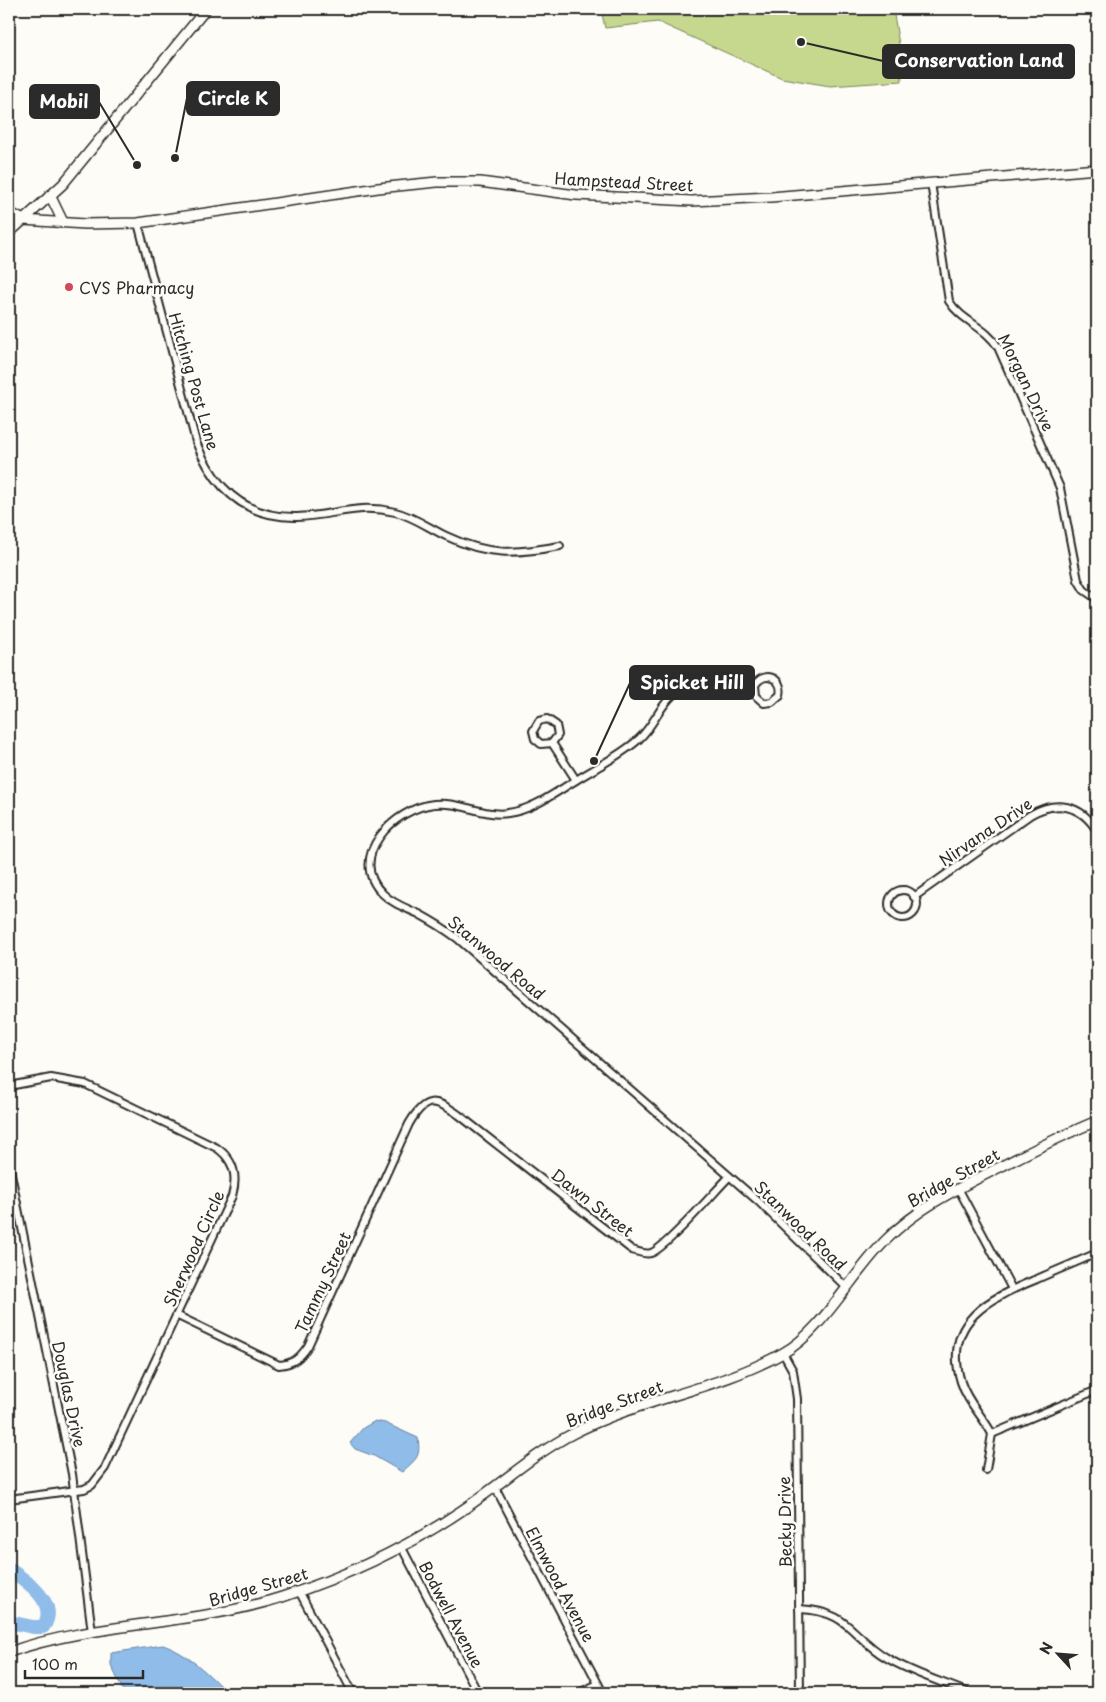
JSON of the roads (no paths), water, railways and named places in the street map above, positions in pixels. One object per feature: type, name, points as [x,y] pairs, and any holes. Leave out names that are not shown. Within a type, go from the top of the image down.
[{"type":"main road","points":[[9,233],[50,195],[108,130],[206,9]]},
{"type":"main road","name":"Hampstead Street","points":[[23,220],[100,224],[138,223],[419,183],[480,182],[576,195],[661,201],[771,197],[1097,170]]},
{"type":"main road","points":[[50,195],[63,222]]},
{"type":"main road","points":[[9,212],[23,220]]},
{"type":"main road","name":"Bridge Street","points":[[9,1652],[53,1639],[217,1614],[299,1591],[352,1572],[402,1548],[576,1432],[606,1419],[730,1377],[783,1353],[811,1330],[874,1252],[899,1227],[924,1208],[958,1188],[1097,1121]]},
{"type":"street","name":"Morgan Drive","points":[[932,183],[949,301],[962,316],[987,332],[998,347],[1060,488],[1078,580],[1084,590],[1097,599]]},
{"type":"street","name":"Hitching Post Lane","points":[[138,223],[196,442],[211,475],[230,495],[255,509],[280,516],[298,516],[360,507],[396,512],[470,546],[497,553],[525,552],[560,546]]},
{"type":"street","name":"Stanwood Road","points":[[755,686],[720,677],[692,682],[668,700],[639,739],[576,780],[534,804],[509,813],[492,814],[446,803],[414,809],[393,821],[378,837],[371,856],[372,876],[378,889],[390,900],[423,916],[457,938],[729,1177],[799,1240],[846,1287]]},
{"type":"street","name":"Stanwood Road","points":[[771,677],[780,684],[780,692],[774,701],[764,703],[756,696],[755,686],[761,679],[771,677]]},
{"type":"street","points":[[547,719],[556,725],[558,735],[552,743],[541,744],[535,738],[533,731],[539,722],[547,719]]},
{"type":"street","points":[[552,743],[576,780]]},
{"type":"street","name":"Nirvana Drive","points":[[914,897],[1030,815],[1048,806],[1058,805],[1075,810],[1090,821],[1097,831]]},
{"type":"street","points":[[907,891],[914,897],[917,906],[913,914],[904,918],[892,913],[890,900],[895,894],[907,891]]},
{"type":"street","name":"Sherwood Circle","points":[[9,1086],[51,1078],[85,1084],[217,1148],[230,1160],[236,1178],[232,1196],[178,1316],[105,1468],[92,1485],[75,1490],[9,1499]]},
{"type":"street","name":"Dawn Street","points":[[432,1102],[444,1105],[459,1115],[632,1250],[641,1253],[651,1253],[659,1249],[729,1177]]},
{"type":"street","name":"Tammy Street","points":[[178,1316],[279,1365],[290,1365],[296,1360],[308,1346],[409,1124],[420,1108],[432,1102]]},
{"type":"street","name":"Douglas Drive","points":[[9,1164],[75,1490],[92,1632]]},
{"type":"street","points":[[958,1188],[1012,1289]]},
{"type":"street","points":[[986,1470],[992,1434],[966,1395],[960,1381],[957,1348],[962,1330],[972,1316],[990,1301],[1012,1289],[1097,1253]]},
{"type":"street","name":"Becky Drive","points":[[783,1353],[793,1371],[797,1399],[800,1693]]},
{"type":"street","points":[[992,1434],[1097,1390]]},
{"type":"street","name":"Elmwood Avenue","points":[[495,1487],[603,1693]]},
{"type":"street","name":"Bodwell Avenue","points":[[402,1548],[478,1693]]},
{"type":"street","points":[[299,1591],[353,1693]]},
{"type":"street","points":[[799,1609],[826,1612],[856,1632],[885,1657],[969,1693]]},
{"type":"street","points":[[579,1693],[598,1684]]},
{"type":"water","points":[[375,1421],[385,1423],[418,1438],[418,1454],[402,1472],[374,1456],[355,1449],[350,1443],[363,1428]]},
{"type":"water","points":[[163,1645],[189,1659],[206,1672],[227,1693],[124,1693],[111,1665],[111,1653]]},
{"type":"waterway","points":[[9,1569],[39,1594],[47,1610],[47,1618],[43,1627],[9,1622]]},
{"type":"place","name":"Conservation Land","points":[[801,42]]},
{"type":"place","name":"Circle K","points":[[175,158]]},
{"type":"place","name":"Mobil","points":[[137,165]]},
{"type":"place","name":"CVS Pharmacy","points":[[69,287]]},
{"type":"place","name":"Spicket Hill","points":[[594,761]]}]
